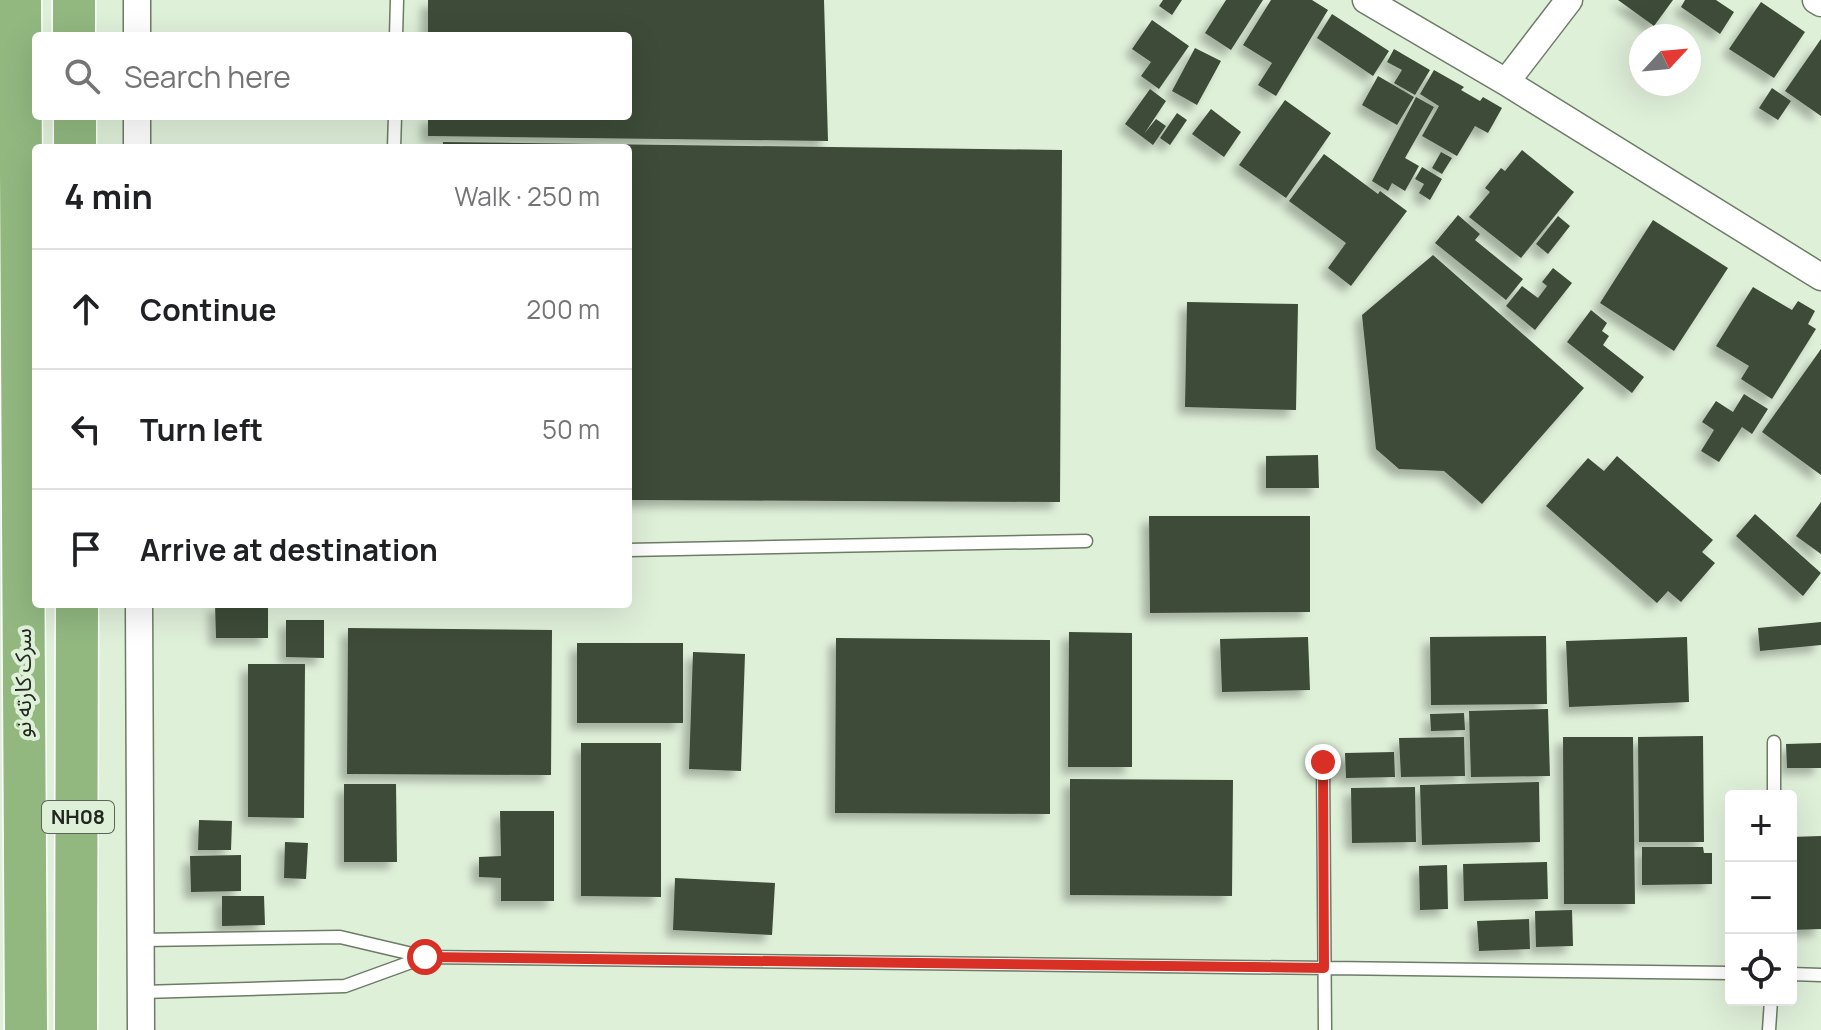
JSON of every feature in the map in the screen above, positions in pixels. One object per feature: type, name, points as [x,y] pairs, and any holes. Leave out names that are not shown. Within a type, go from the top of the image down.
[{"type":"highway","name":"سرک کارته نو","points":[[20,0],[26,1030]]},
{"type":"highway","points":[[74,0],[74,32]]},
{"type":"highway","points":[[75,120],[75,144]]},
{"type":"highway","name":"NH08","points":[[76,1030],[77,608]]},
{"type":"highway","points":[[23,885],[78,868]]},
{"type":"street","points":[[137,0],[137,32]]},
{"type":"street","points":[[1506,82],[1569,0]]},
{"type":"street","points":[[1376,3],[1821,277]]},
{"type":"street","points":[[137,120],[137,144]]},
{"type":"street","points":[[139,608],[141,1030]]},
{"type":"lane","points":[[396,32],[397,0]]},
{"type":"lane","points":[[394,144],[395,120]]},
{"type":"lane","points":[[632,550],[1086,541]]},
{"type":"lane","points":[[1774,742],[1774,790]]},
{"type":"lane","points":[[1323,762],[1325,1030]]},
{"type":"lane","points":[[142,940],[340,937],[425,957],[1725,973]]},
{"type":"lane","points":[[142,992],[345,986],[425,957]]},
{"type":"lane","points":[[1797,974],[1821,975]]},
{"type":"lane","points":[[1769,1030],[1771,1006]]},
{"type":"building","points":[[428,0],[824,0],[828,141],[428,136],[428,120],[632,120],[632,32],[428,32]]},
{"type":"building","points":[[1163,0],[1182,0],[1172,15],[1159,6]]},
{"type":"building","points":[[1226,0],[1263,0],[1231,50],[1205,33]]},
{"type":"building","points":[[1271,0],[1312,0],[1328,10],[1276,96],[1258,85],[1272,63],[1243,45]]},
{"type":"building","points":[[1618,0],[1673,0],[1655,24]]},
{"type":"building","points":[[1685,0],[1716,0],[1734,12],[1720,34],[1681,7]]},
{"type":"building","points":[[1761,2],[1805,32],[1774,78],[1729,49]]},
{"type":"building","points":[[1332,14],[1389,51],[1373,76],[1317,38]]},
{"type":"building","points":[[1152,20],[1189,46],[1159,89],[1141,76],[1151,62],[1132,49]]},
{"type":"building","points":[[1821,39],[1821,116],[1785,91]]},
{"type":"building","points":[[1195,48],[1221,61],[1197,105],[1172,91]]},
{"type":"building","points":[[1394,49],[1430,70],[1415,95],[1394,83],[1402,70],[1387,62]]},
{"type":"building","points":[[1434,70],[1464,87],[1461,90],[1480,101],[1483,97],[1502,108],[1488,133],[1475,126],[1457,156],[1422,136],[1439,106],[1420,94]]},
{"type":"building","points":[[1378,76],[1414,97],[1397,125],[1362,105]]},
{"type":"building","points":[[1772,88],[1791,101],[1778,120],[1759,108]]},
{"type":"building","points":[[1150,89],[1166,101],[1144,134],[1156,119],[1166,126],[1153,145],[1125,124]]},
{"type":"building","points":[[1416,97],[1434,107],[1405,158],[1419,166],[1405,191],[1392,183],[1388,191],[1372,181]]},
{"type":"building","points":[[1285,100],[1331,133],[1286,198],[1239,165]]},
{"type":"building","points":[[1211,109],[1241,132],[1224,157],[1192,134]]},
{"type":"building","points":[[1177,113],[1187,120],[1170,145],[1160,138]]},
{"type":"building","points":[[443,142],[598,144],[443,144]]},
{"type":"building","points":[[632,144],[1062,150],[1060,502],[632,500]]},
{"type":"building","points":[[1522,150],[1574,192],[1521,258],[1469,217],[1490,192],[1485,188],[1501,168],[1505,171]]},
{"type":"building","points":[[1441,152],[1452,158],[1442,174],[1432,168]]},
{"type":"building","points":[[1324,154],[1378,194],[1380,191],[1407,211],[1351,286],[1328,268],[1346,243],[1289,201]]},
{"type":"building","points":[[1422,167],[1442,179],[1430,200],[1419,193],[1424,184],[1415,179]]},
{"type":"building","points":[[1458,215],[1480,234],[1475,240],[1523,279],[1506,300],[1435,243]]},
{"type":"building","points":[[1558,216],[1570,226],[1548,254],[1536,244]]},
{"type":"building","points":[[1653,220],[1728,268],[1674,351],[1600,303]]},
{"type":"building","points":[[1433,255],[1584,388],[1482,504],[1444,471],[1399,469],[1376,449],[1362,315]]},
{"type":"building","points":[[1553,268],[1572,283],[1535,330],[1506,306],[1522,286],[1538,298],[1547,286],[1542,282]]},
{"type":"building","points":[[1753,287],[1792,310],[1798,301],[1815,311],[1808,324],[1816,329],[1772,399],[1741,379],[1749,366],[1716,346]]},
{"type":"building","points":[[1187,302],[1298,304],[1296,410],[1185,407]]},
{"type":"building","points":[[1591,310],[1607,323],[1602,331],[1609,336],[1603,345],[1644,377],[1632,393],[1567,342]]},
{"type":"building","points":[[1821,349],[1821,475],[1762,432]]},
{"type":"building","points":[[1744,394],[1768,409],[1752,434],[1742,427],[1719,462],[1701,451],[1714,430],[1702,422],[1716,401],[1733,412]]},
{"type":"building","points":[[1318,455],[1319,488],[1266,488],[1266,456]]},
{"type":"building","points":[[1617,456],[1713,540],[1702,552],[1715,563],[1681,602],[1668,591],[1657,603],[1546,506],[1588,458],[1604,471]]},
{"type":"building","points":[[1821,502],[1821,554],[1796,536]]},
{"type":"building","points":[[1755,514],[1821,573],[1803,596],[1736,536]]},
{"type":"building","points":[[1149,516],[1310,516],[1310,612],[1150,613]]},
{"type":"building","points":[[215,608],[268,608],[268,638],[216,638]]},
{"type":"building","points":[[286,620],[324,620],[324,658],[286,657]]},
{"type":"building","points":[[1821,622],[1821,645],[1760,651],[1758,628]]},
{"type":"building","points":[[348,628],[552,630],[551,775],[347,774]]},
{"type":"building","points":[[1069,632],[1132,633],[1132,767],[1068,767]]},
{"type":"building","points":[[1546,636],[1547,704],[1431,705],[1430,637]]},
{"type":"building","points":[[1308,637],[1310,690],[1222,692],[1220,639]]},
{"type":"building","points":[[1687,637],[1689,702],[1569,707],[1566,641]]},
{"type":"building","points":[[836,638],[1050,640],[1050,814],[835,813]]},
{"type":"building","points":[[577,643],[683,643],[683,723],[577,723]]},
{"type":"building","points":[[693,652],[745,654],[741,771],[689,769]]},
{"type":"building","points":[[248,664],[305,664],[304,818],[248,817]]},
{"type":"building","points":[[1548,709],[1550,776],[1471,777],[1469,711]]},
{"type":"building","points":[[1464,713],[1465,730],[1431,731],[1430,714]]},
{"type":"building","points":[[1703,736],[1704,842],[1639,842],[1638,737]]},
{"type":"building","points":[[1464,737],[1465,776],[1401,777],[1399,738]]},
{"type":"building","points":[[1563,737],[1633,737],[1635,904],[1564,904]]},
{"type":"building","points":[[581,743],[661,743],[661,897],[581,896]]},
{"type":"building","points":[[1821,743],[1821,768],[1787,768],[1786,744]]},
{"type":"building","points":[[1394,752],[1395,777],[1346,778],[1345,753]]},
{"type":"building","points":[[1070,779],[1233,780],[1232,896],[1070,895]]},
{"type":"building","points":[[1539,782],[1540,842],[1422,845],[1420,785]]},
{"type":"building","points":[[344,784],[396,784],[397,862],[344,862]]},
{"type":"building","points":[[1415,787],[1416,842],[1352,843],[1351,788]]},
{"type":"building","points":[[500,811],[554,811],[554,901],[501,901],[501,878],[479,877],[479,857],[501,856]]},
{"type":"building","points":[[199,820],[232,821],[231,850],[198,850]]},
{"type":"building","points":[[1821,836],[1821,929],[1797,930],[1797,837]]},
{"type":"building","points":[[285,842],[308,843],[306,879],[284,878]]},
{"type":"building","points":[[1642,847],[1703,847],[1704,853],[1712,853],[1712,884],[1642,885]]},
{"type":"building","points":[[241,855],[241,891],[191,892],[190,856]]},
{"type":"building","points":[[1547,862],[1548,899],[1464,901],[1463,864]]},
{"type":"building","points":[[1447,865],[1448,909],[1420,910],[1419,866]]},
{"type":"building","points":[[675,878],[775,883],[772,935],[673,930]]},
{"type":"building","points":[[222,896],[264,896],[265,925],[222,926]]},
{"type":"building","points":[[1572,910],[1573,946],[1536,947],[1535,911]]},
{"type":"building","points":[[1529,919],[1530,949],[1479,951],[1477,921]]},
{"type":"route","points":[[425,957],[1324,968],[1323,762]]}]
